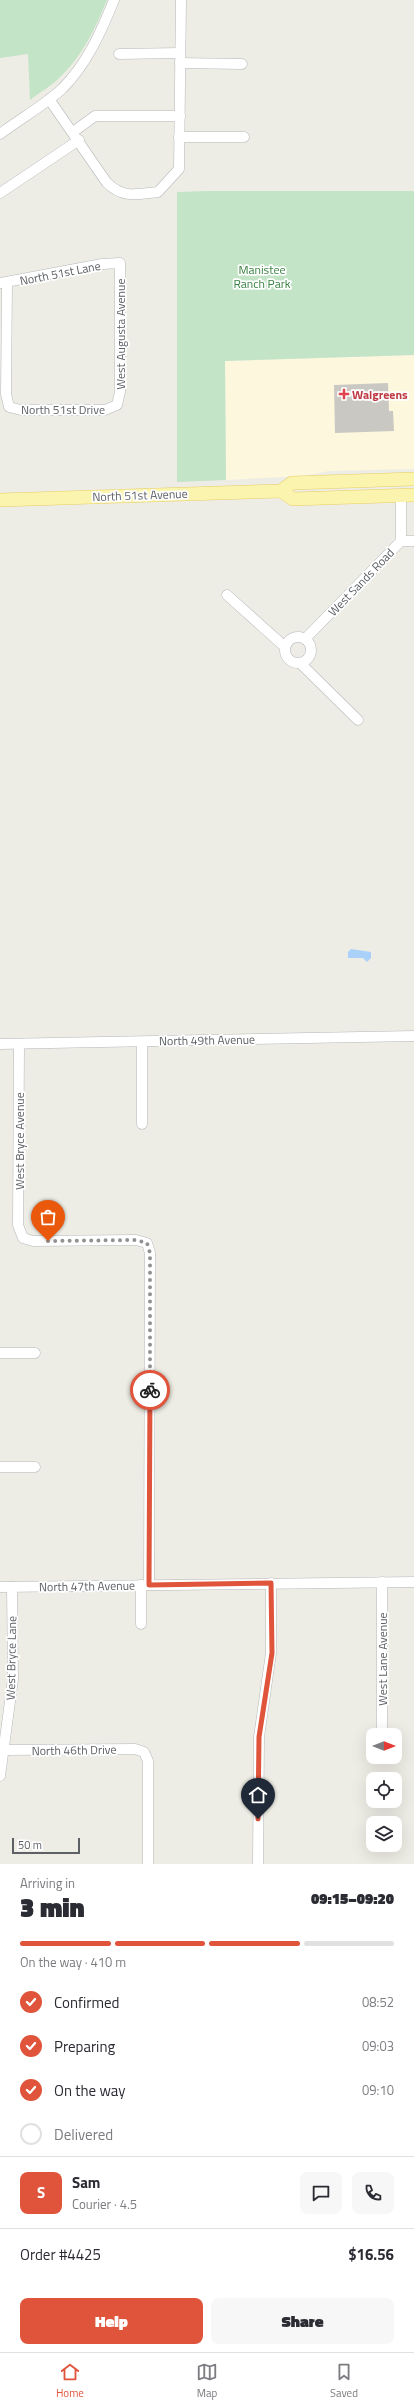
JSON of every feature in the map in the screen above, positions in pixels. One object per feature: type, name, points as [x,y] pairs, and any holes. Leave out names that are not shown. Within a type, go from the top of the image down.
[{"type":"main road","name":"North 51st Avenue","points":[[0,500],[281,491],[292,483],[414,479]]},
{"type":"main road","name":"North 51st Avenue","points":[[281,491],[293,499],[414,495]]},
{"type":"street","points":[[0,134],[62,89],[84,63],[103,28],[114,0]]},
{"type":"street","points":[[49,99],[107,183],[116,192],[134,194],[158,192],[179,169],[181,0]]},
{"type":"street","points":[[119,54],[242,64]]},
{"type":"street","points":[[0,193],[76,136],[95,116],[180,116]]},
{"type":"street","points":[[179,137],[244,137]]},
{"type":"street","name":"North 51st Lane","points":[[3,283],[102,264],[120,263]]},
{"type":"street","name":"West Augusta Avenue","points":[[117,405],[120,392],[120,263]]},
{"type":"street","name":"North 51st Drive","points":[[3,283],[6,394],[9,406],[21,410],[106,410],[117,405]]},
{"type":"street","name":"West Sands Road","points":[[305,639],[401,541],[400,496]]},
{"type":"street","points":[[401,541],[414,540]]},
{"type":"street","points":[[227,595],[285,647],[288,660],[301,664],[358,720]]},
{"type":"street","points":[[285,647],[293,638],[305,639],[311,646],[311,655],[301,664]]},
{"type":"street","name":"North 49th Avenue","points":[[0,1044],[414,1036]]},
{"type":"street","points":[[142,1042],[142,1124]]},
{"type":"street","name":"West Bryce Avenue","points":[[19,1044],[18,1224],[23,1238],[33,1241],[136,1240],[147,1243],[150,1253],[145,1585]]},
{"type":"street","points":[[0,1353],[35,1353]]},
{"type":"street","points":[[0,1467],[35,1467]]},
{"type":"street","name":"West Lane Avenue","points":[[382,1582],[382,1728]]},
{"type":"street","name":"North 47th Avenue","points":[[0,1587],[414,1582]]},
{"type":"street","points":[[258,1864],[259,1737],[272,1653],[271,1583]]},
{"type":"street","points":[[141,1624],[145,1585]]},
{"type":"street","name":"West Bryce Lane","points":[[0,1776],[13,1679],[12,1587]]},
{"type":"street","name":"North 46th Drive","points":[[4,1750],[135,1749],[144,1752],[148,1761],[148,1864]]},
{"type":"shaded area","points":[[414,355],[414,469],[329,471],[304,476],[226,480],[225,361]]},
{"type":"green space","points":[[0,0],[107,0],[82,51],[57,80],[30,100],[28,54],[0,58]]},
{"type":"green space","name":"Manistee Ranch Park","points":[[414,191],[414,355],[225,361],[226,480],[177,482],[177,192]]},
{"type":"water","points":[[351,949],[371,952],[371,958],[367,962],[363,958],[348,958],[348,952]]},
{"type":"building","name":"Walgreens","points":[[388,383],[389,411],[393,411],[394,431],[335,433],[334,385]]},
{"type":"way so far","points":[[48,1241],[136,1240],[147,1243],[150,1253],[150,1390]]},
{"type":"place","name":"Walgreens","points":[[344,394]]},
{"type":"route","points":[[150,1390],[149,1585],[271,1583],[272,1653],[259,1737],[258,1819]]}]
